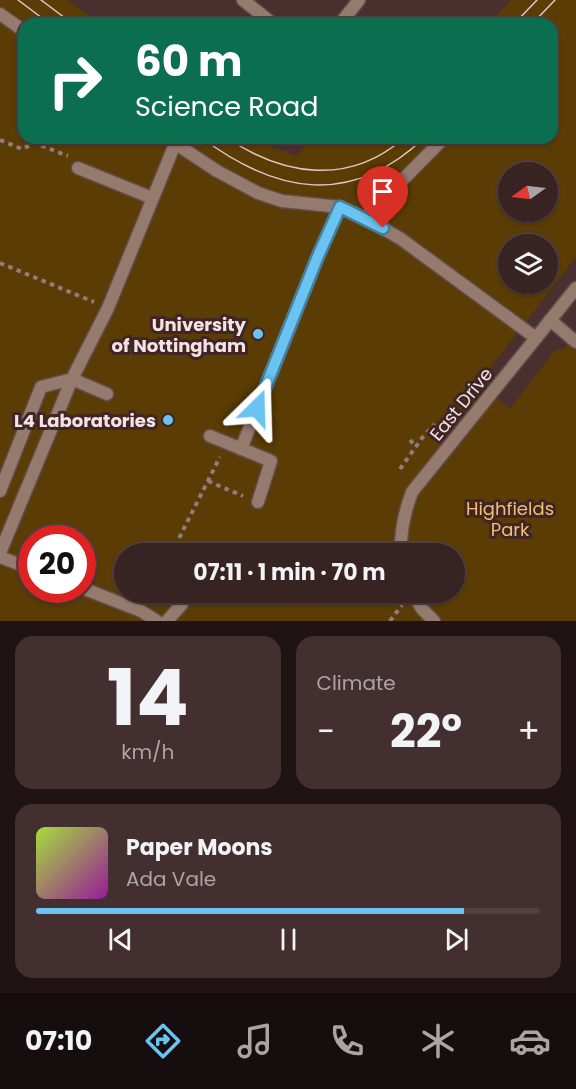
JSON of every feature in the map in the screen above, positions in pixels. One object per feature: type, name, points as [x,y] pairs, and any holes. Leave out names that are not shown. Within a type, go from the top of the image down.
[{"type":"street","points":[[243,0],[266,18]]},
{"type":"street","points":[[345,18],[359,0]]},
{"type":"street","points":[[0,14],[18,27]]},
{"type":"street","points":[[18,563],[0,555],[72,379],[108,308],[152,198],[170,144]]},
{"type":"street","points":[[176,144],[217,171],[258,193],[282,201],[340,207],[365,218],[401,239],[536,338]]},
{"type":"street","points":[[365,218],[438,144]]},
{"type":"street","points":[[78,168],[152,198]]},
{"type":"street","points":[[241,449],[318,256],[340,207]]},
{"type":"street","name":"East Drive","points":[[400,543],[404,514],[412,492],[576,288]]},
{"type":"street","points":[[550,320],[576,342]]},
{"type":"street","points":[[0,491],[41,387],[72,379],[107,394]]},
{"type":"street","points":[[210,436],[272,461],[258,502]]},
{"type":"street","points":[[96,593],[141,611],[157,621]]},
{"type":"street","points":[[418,603],[434,621]]},
{"type":"street","points":[[167,621],[182,604]]},
{"type":"path","points":[[0,140],[22,149],[33,144]]},
{"type":"path","points":[[38,144],[67,155],[78,168]]},
{"type":"path","points":[[0,263],[108,308]]},
{"type":"path","points":[[400,469],[435,423]]},
{"type":"path","points":[[410,440],[416,447]]},
{"type":"path","points":[[177,543],[215,471],[226,442]]},
{"type":"path","points":[[208,481],[258,502]]},
{"type":"path","points":[[390,621],[402,605]]},
{"type":"green space","name":"University of Nottingham","points":[[0,0],[67,0],[92,18],[18,18],[18,144],[267,144],[297,156],[308,144],[558,144],[558,18],[494,18],[511,0],[576,0],[576,257],[558,280],[558,234],[498,234],[498,294],[547,294],[477,385],[510,409],[555,350],[564,349],[576,332],[576,621],[0,621]]},
{"type":"tram line","points":[[18,0],[42,18]]},
{"type":"tram line","points":[[41,0],[65,18]]},
{"type":"tram line","points":[[520,18],[537,0]]},
{"type":"tram line","points":[[538,18],[555,0]]},
{"type":"tram line","points":[[211,144],[258,171],[286,181],[314,185],[341,183],[369,175],[397,160],[417,144]]},
{"type":"tram line","points":[[237,144],[271,161],[316,170],[339,169],[361,164],[396,144]]},
{"type":"place","name":"University of Nottingham","points":[[258,334]]},
{"type":"place","name":"L4 Laboratories","points":[[168,420]]},
{"type":"route","points":[[257,408],[340,207],[383,228]]},
{"type":"park label","name":"Highfields Park","points":[[510,518]]}]
